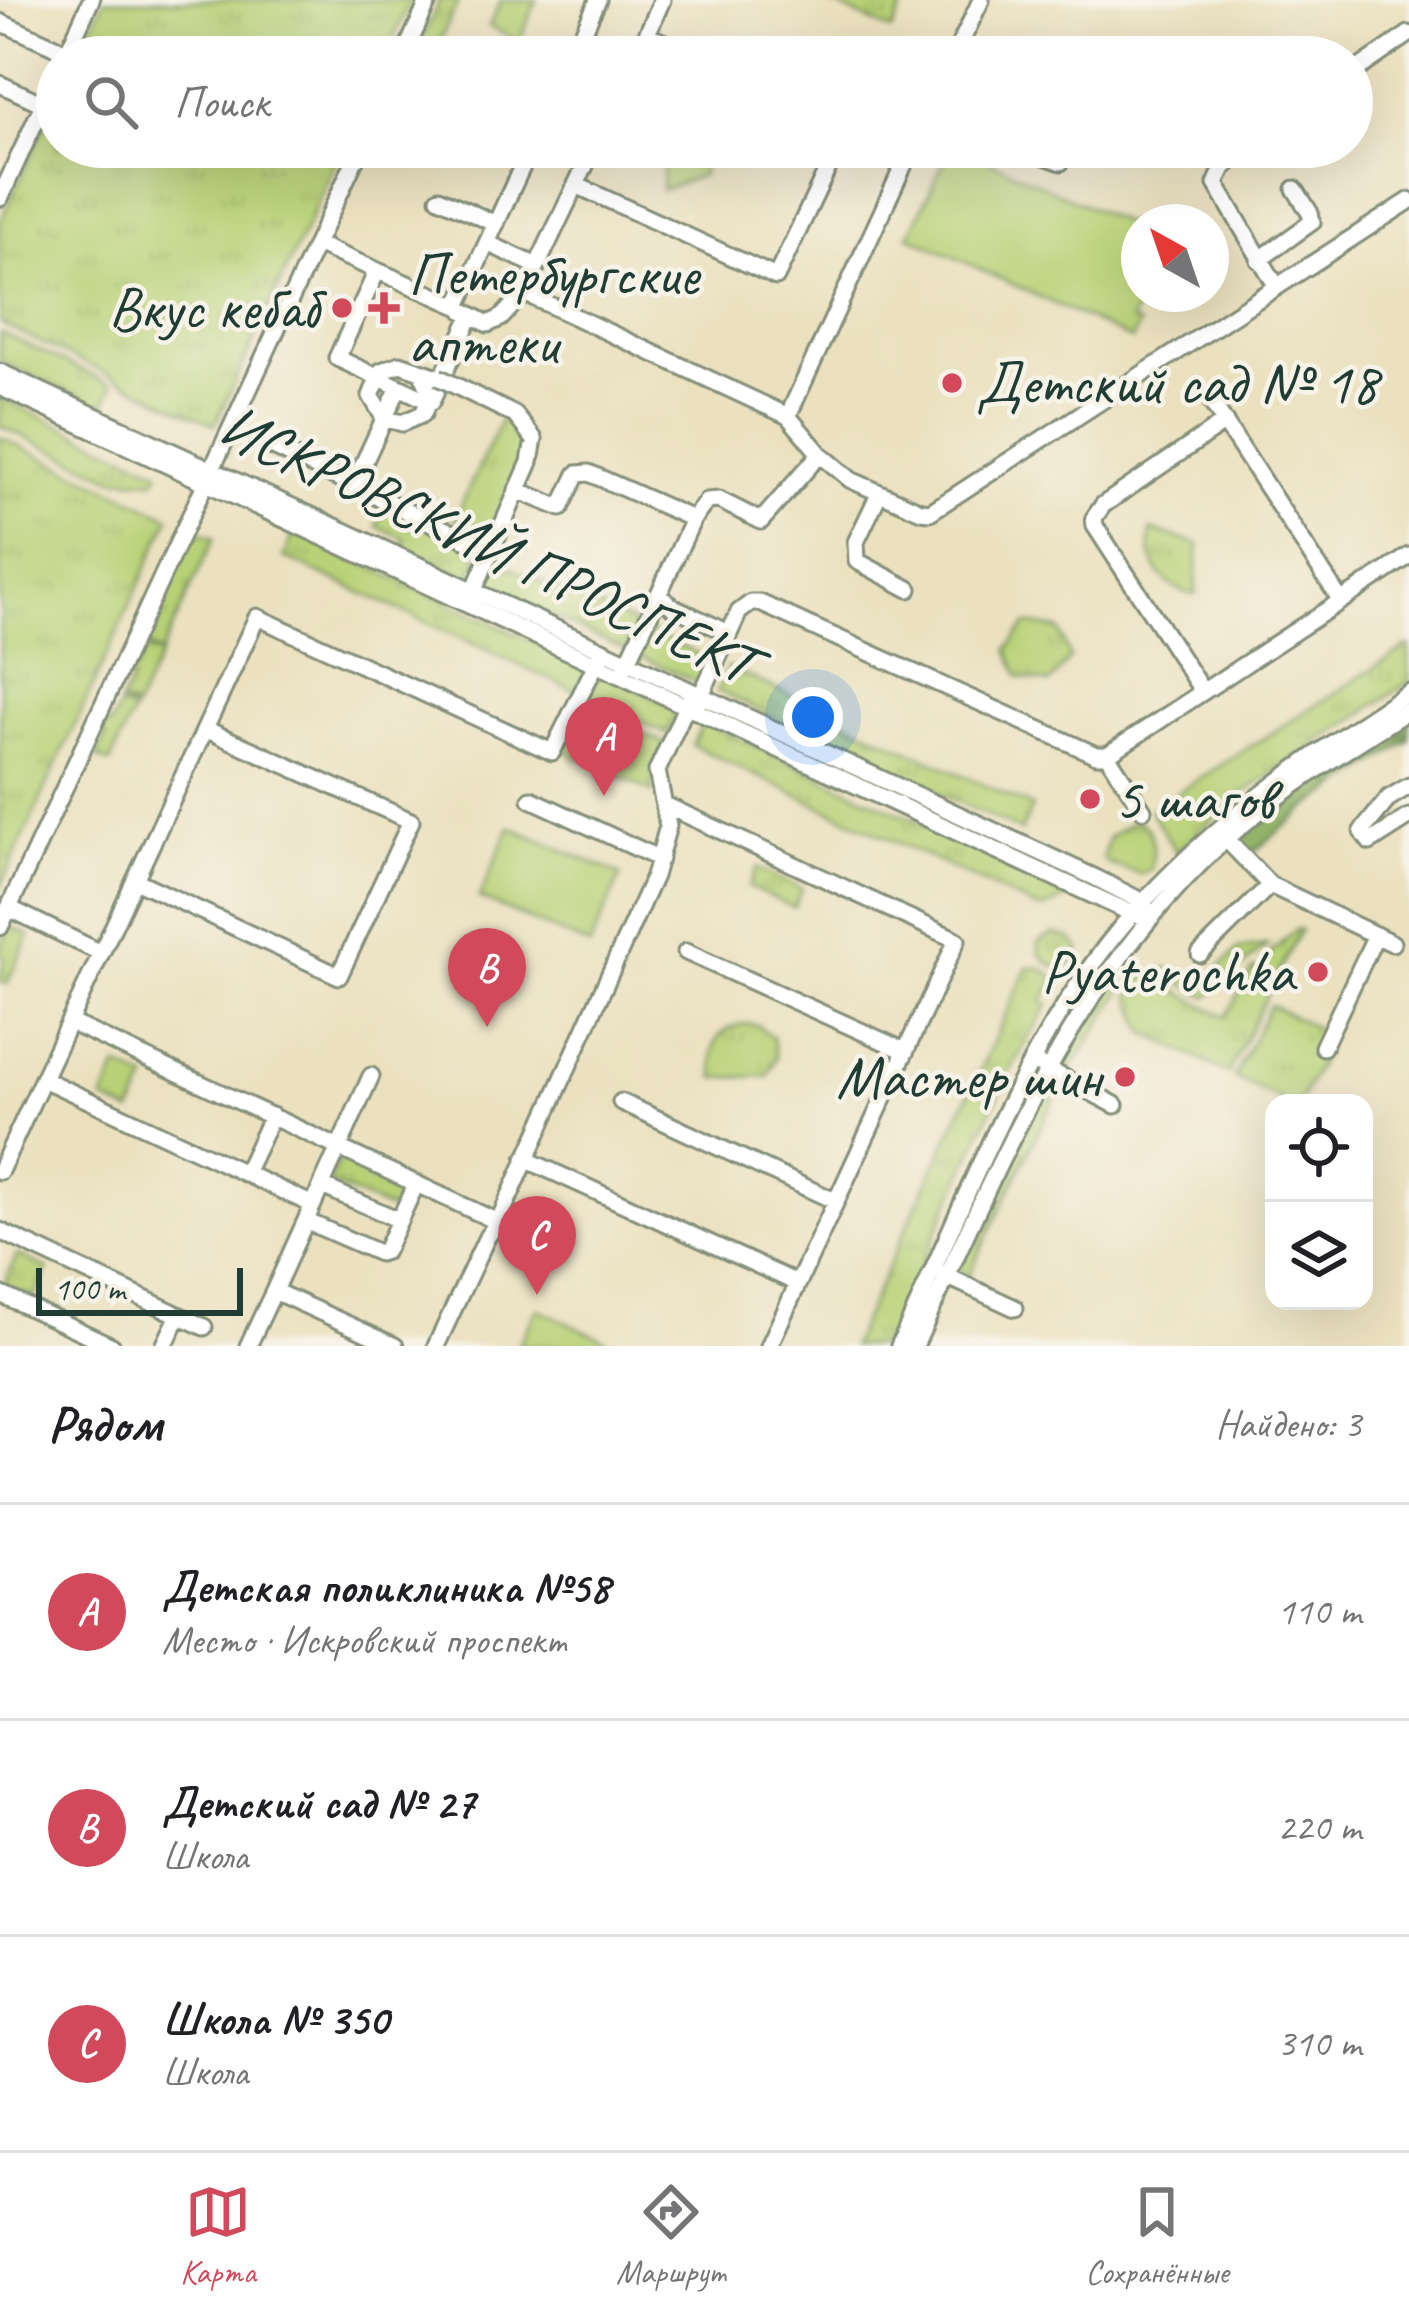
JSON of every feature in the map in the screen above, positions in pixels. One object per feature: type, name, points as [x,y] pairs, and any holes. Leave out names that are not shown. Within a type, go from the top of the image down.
[{"type":"street","points":[[75,36],[91,0]]},
{"type":"street","points":[[413,36],[429,0]]},
{"type":"street","points":[[582,36],[598,0]]},
{"type":"street","points":[[647,35],[662,0]]},
{"type":"street","points":[[964,36],[981,0]]},
{"type":"street","points":[[0,22],[36,40]]},
{"type":"street","points":[[1373,59],[1409,34]]},
{"type":"street","points":[[0,84],[36,100]]},
{"type":"street","points":[[0,198],[36,121]]},
{"type":"street","points":[[0,927],[351,168]]},
{"type":"street","points":[[377,271],[337,358],[431,402],[487,243],[521,168]]},
{"type":"street","points":[[316,244],[488,324],[501,318],[524,293],[584,168]]},
{"type":"street","points":[[576,185],[776,277],[828,168]]},
{"type":"street","points":[[788,416],[902,168]]},
{"type":"street","points":[[1223,168],[1216,184],[1277,287]]},
{"type":"street","points":[[1259,260],[1312,223],[1295,189]]},
{"type":"street","points":[[439,198],[496,224]]},
{"type":"street","points":[[524,293],[788,416],[820,454],[851,480],[930,512],[1409,201]]},
{"type":"street","points":[[487,243],[537,266]]},
{"type":"street","name":"ИСКРОВСКИЙ ПРОСПЕКТ","points":[[0,372],[209,476],[1142,910]]},
{"type":"street","points":[[429,374],[515,415],[534,439],[530,463],[471,597]]},
{"type":"street","points":[[353,486],[399,387]]},
{"type":"street","name":"ИСКРОВСКИЙ ПРОСПЕКТ","points":[[0,388],[209,476]]},
{"type":"street","points":[[1212,403],[1341,601]]},
{"type":"street","points":[[1202,692],[1094,518],[1102,505],[1225,422]]},
{"type":"street","points":[[265,443],[490,551]]},
{"type":"street","points":[[625,669],[693,519],[707,501],[718,500],[761,521],[820,454]]},
{"type":"street","points":[[517,490],[561,508],[577,474],[589,473],[693,519]]},
{"type":"street","points":[[879,494],[856,542],[857,561],[909,589]]},
{"type":"street","points":[[436,1346],[498,1222],[660,859],[668,826],[657,771],[744,607],[760,603],[1096,755],[1108,755],[1409,556]]},
{"type":"street","points":[[658,596],[729,634]]},
{"type":"street","points":[[0,1171],[257,617],[552,752],[600,657]]},
{"type":"street","points":[[899,1346],[940,1274],[1070,998],[1142,910],[1251,800],[1409,692]]},
{"type":"street","points":[[1142,910],[1290,788],[1409,710]]},
{"type":"street","points":[[135,880],[339,976],[392,863],[411,820],[205,729]]},
{"type":"street","points":[[1108,755],[1143,810]]},
{"type":"street","points":[[1409,786],[1390,798],[1362,831],[1370,842],[1409,817]]},
{"type":"street","points":[[531,799],[660,859]]},
{"type":"street","points":[[665,805],[957,940],[769,1346]]},
{"type":"street","points":[[1226,839],[1270,884],[1392,943]]},
{"type":"street","points":[[1200,954],[1270,884]]},
{"type":"street","points":[[9,908],[101,953]]},
{"type":"street","points":[[1323,1047],[1376,935]]},
{"type":"street","points":[[686,952],[905,1051]]},
{"type":"street","points":[[69,1022],[498,1222]]},
{"type":"street","points":[[1039,1065],[1115,1105]]},
{"type":"street","points":[[248,1346],[371,1076]]},
{"type":"street","points":[[43,1078],[314,1204]]},
{"type":"street","points":[[621,1102],[835,1201]]},
{"type":"street","points":[[245,1173],[272,1116]]},
{"type":"street","points":[[525,1159],[797,1283]]},
{"type":"street","points":[[306,1221],[379,1253],[385,1251],[416,1184]]},
{"type":"street","points":[[322,1186],[399,1220]]},
{"type":"street","points":[[0,1231],[204,1327]]},
{"type":"street","points":[[940,1274],[1015,1308]]},
{"type":"street","points":[[915,1346],[940,1274]]},
{"type":"street","points":[[274,1291],[395,1346]]},
{"type":"street","points":[[0,1294],[112,1346]]},
{"type":"street","points":[[164,1346],[178,1315]]},
{"type":"green space","points":[[104,0],[411,0],[395,36],[87,36]]},
{"type":"green space","points":[[440,0],[459,0],[442,36],[423,36]]},
{"type":"green space","points":[[501,0],[537,0],[522,36],[508,36],[489,26]]},
{"type":"green space","points":[[824,0],[907,0],[892,31]]},
{"type":"green space","points":[[36,145],[36,168],[333,168],[215,425],[0,323],[0,221]]},
{"type":"green space","points":[[663,168],[703,168],[702,175],[662,190]]},
{"type":"green space","points":[[941,168],[1005,168],[1121,222],[1121,312],[1135,312],[1131,321],[1139,325],[1132,340],[909,236]]},
{"type":"green space","points":[[0,332],[113,385],[103,408],[0,361]]},
{"type":"green space","points":[[0,398],[158,470],[159,475],[154,480],[115,478],[0,426]]},
{"type":"green space","points":[[502,418],[516,427],[525,449],[490,537],[454,520]]},
{"type":"green space","points":[[0,437],[170,517],[0,888]]},
{"type":"green space","points":[[385,507],[475,549],[478,561],[471,579],[403,548],[406,539],[377,526]]},
{"type":"green space","points":[[194,529],[214,538],[161,653],[146,646],[157,624],[152,621]]},
{"type":"green space","points":[[1151,530],[1199,544],[1195,595],[1174,587],[1159,572],[1151,553]]},
{"type":"green space","points":[[295,532],[589,667],[578,692],[284,557]]},
{"type":"green space","points":[[494,560],[637,625],[626,650],[483,585]]},
{"type":"green space","points":[[1027,624],[1059,629],[1070,658],[1050,683],[1019,677],[1008,649]]},
{"type":"green space","points":[[648,631],[709,659],[698,683],[637,655]]},
{"type":"green space","points":[[1409,646],[1409,682],[1244,793],[1176,852],[1150,810]]},
{"type":"green space","points":[[145,649],[160,656],[135,709],[121,703],[132,679],[126,676],[130,667],[136,669]]},
{"type":"green space","points":[[728,667],[1032,807],[1021,831],[717,691]]},
{"type":"green space","points":[[600,672],[678,709],[667,734],[588,696]]},
{"type":"green space","points":[[585,704],[607,713],[590,753],[575,759],[564,747]]},
{"type":"green space","points":[[120,705],[133,712],[110,763],[96,757],[106,736],[100,732],[104,723],[111,725]]},
{"type":"green space","points":[[1409,718],[1409,741],[1307,808],[1249,856],[1236,840],[1295,794]]},
{"type":"green space","points":[[703,722],[1052,883],[1067,897],[1045,909],[1036,908],[692,745]]},
{"type":"green space","points":[[618,723],[665,743],[653,770],[652,792],[600,766]]},
{"type":"green space","points":[[1135,820],[1150,834],[1153,847],[1151,869],[1141,874],[1108,864],[1103,857],[1109,837]]},
{"type":"green space","points":[[510,827],[621,875],[590,946],[479,898]]},
{"type":"green space","points":[[757,868],[802,889],[794,908],[749,887]]},
{"type":"green space","points":[[10,927],[30,935],[7,984],[0,981],[4,958],[0,948]]},
{"type":"green space","points":[[1300,930],[1228,1073],[1146,1033],[1131,996],[1142,978],[1150,976],[1226,1017],[1253,969],[1260,970],[1264,959]]},
{"type":"green space","points":[[1054,934],[1070,938],[1080,949],[1067,966],[1056,966],[1039,953],[1039,942]]},
{"type":"green space","points":[[1267,945],[1208,997],[1160,971],[1169,968],[1204,982],[1239,949]]},
{"type":"green space","points":[[1028,967],[1043,969],[1057,979],[1043,999],[1048,1005],[1007,1076],[885,1346],[851,1346]]},
{"type":"green space","points":[[1116,974],[1121,992],[1070,1071],[1058,1064]]},
{"type":"green space","points":[[1270,1005],[1322,1031],[1315,1045],[1325,1051],[1304,1094],[1269,1094],[1234,1077]]},
{"type":"green space","points":[[757,1025],[773,1038],[776,1058],[768,1076],[716,1078],[716,1042],[726,1031]]},
{"type":"green space","points":[[118,1067],[147,1080],[132,1113],[103,1100]]},
{"type":"green space","points":[[1049,1081],[1060,1087],[968,1276],[958,1272]]},
{"type":"green space","points":[[343,1153],[411,1186],[397,1213],[328,1183]]},
{"type":"green space","points":[[17,1255],[48,1269],[34,1298],[4,1284]]},
{"type":"green space","points":[[537,1308],[609,1342],[607,1346],[518,1346]]},
{"type":"place","name":"Вкус кебаб","points":[[342,308]]},
{"type":"place","name":"Петербургские аптеки","points":[[384,308]]},
{"type":"place","name":"Детский сад № 18","points":[[952,383]]},
{"type":"place","name":"Детская поликлиника №58","points":[[604,796]]},
{"type":"place","name":"5 шагов","points":[[1090,799]]},
{"type":"place","name":"Pyaterochka","points":[[1318,972]]},
{"type":"place","name":"Детский сад № 27","points":[[487,1027]]},
{"type":"place","name":"Мастер шин","points":[[1125,1077]]},
{"type":"place","name":"Школа № 350","points":[[537,1295]]}]
